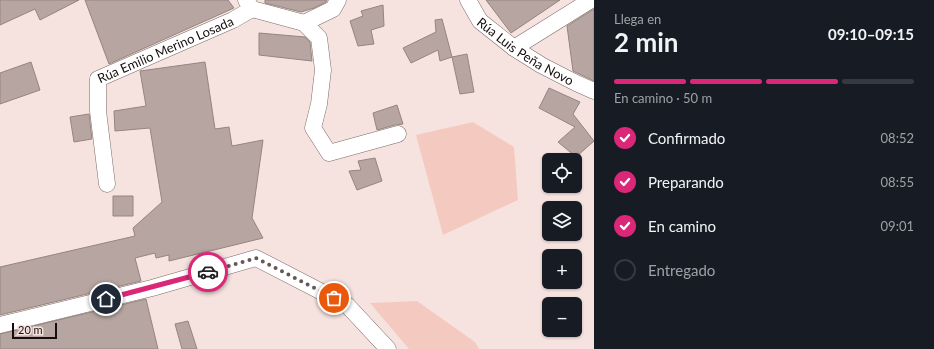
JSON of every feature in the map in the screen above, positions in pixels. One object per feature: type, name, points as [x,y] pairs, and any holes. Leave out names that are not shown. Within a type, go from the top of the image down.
[{"type":"street","points":[[304,23],[333,9],[338,0]]},
{"type":"street","name":"Rúa Luis Peña Novo","points":[[468,0],[480,21],[514,48],[541,65],[594,91]]},
{"type":"street","points":[[514,48],[591,0]]},
{"type":"street","points":[[249,5],[304,23],[319,38],[323,70],[319,104],[313,128],[329,153],[398,134]]},
{"type":"street","name":"Rúa Emilio Merino Losada","points":[[107,184],[98,111],[98,78],[233,20],[249,5]]},
{"type":"street","points":[[0,325],[152,288],[256,258],[346,305],[388,349]]},
{"type":"shaded area","points":[[473,122],[514,147],[518,200],[443,235],[416,135]]},
{"type":"shaded area","points":[[417,301],[475,342],[479,349],[409,349],[370,303]]},
{"type":"building","points":[[0,0],[79,0],[40,20],[35,9],[0,25]]},
{"type":"building","points":[[85,0],[228,0],[234,8],[109,64]]},
{"type":"building","points":[[265,0],[327,0],[314,8],[301,12],[265,3]]},
{"type":"building","points":[[486,0],[560,0],[511,33]]},
{"type":"building","points":[[383,5],[384,26],[371,30],[374,44],[358,46],[350,21],[363,16],[361,11]]},
{"type":"building","points":[[594,9],[594,81],[573,71],[567,26]]},
{"type":"building","points":[[442,19],[452,57],[440,61],[438,50],[411,63],[403,48],[436,32],[435,20]]},
{"type":"building","points":[[259,33],[305,37],[310,42],[312,61],[259,55]]},
{"type":"building","points":[[467,54],[474,92],[460,94],[452,57]]},
{"type":"building","points":[[31,62],[40,90],[0,104],[0,73]]},
{"type":"building","points":[[205,62],[215,129],[229,127],[232,146],[263,140],[252,218],[263,238],[169,261],[169,255],[156,258],[155,253],[135,258],[141,281],[0,315],[0,267],[135,236],[133,228],[162,202],[150,128],[115,131],[114,111],[146,106],[140,71]]},
{"type":"building","points":[[549,88],[580,102],[573,114],[594,141],[580,153],[571,153],[558,142],[575,127],[539,108]]},
{"type":"building","points":[[397,105],[403,124],[377,130],[373,113]]},
{"type":"building","points":[[89,114],[92,139],[74,142],[70,117]]},
{"type":"building","points":[[375,158],[382,181],[357,190],[349,171],[361,170],[358,161]]},
{"type":"building","points":[[113,196],[133,196],[133,216],[113,216]]},
{"type":"building","points":[[146,299],[158,349],[0,349],[0,334]]},
{"type":"building","points":[[188,321],[197,349],[182,349],[175,324]]},
{"type":"way so far","points":[[208,272],[256,258],[334,298]]},
{"type":"route","points":[[106,299],[208,272]]}]
